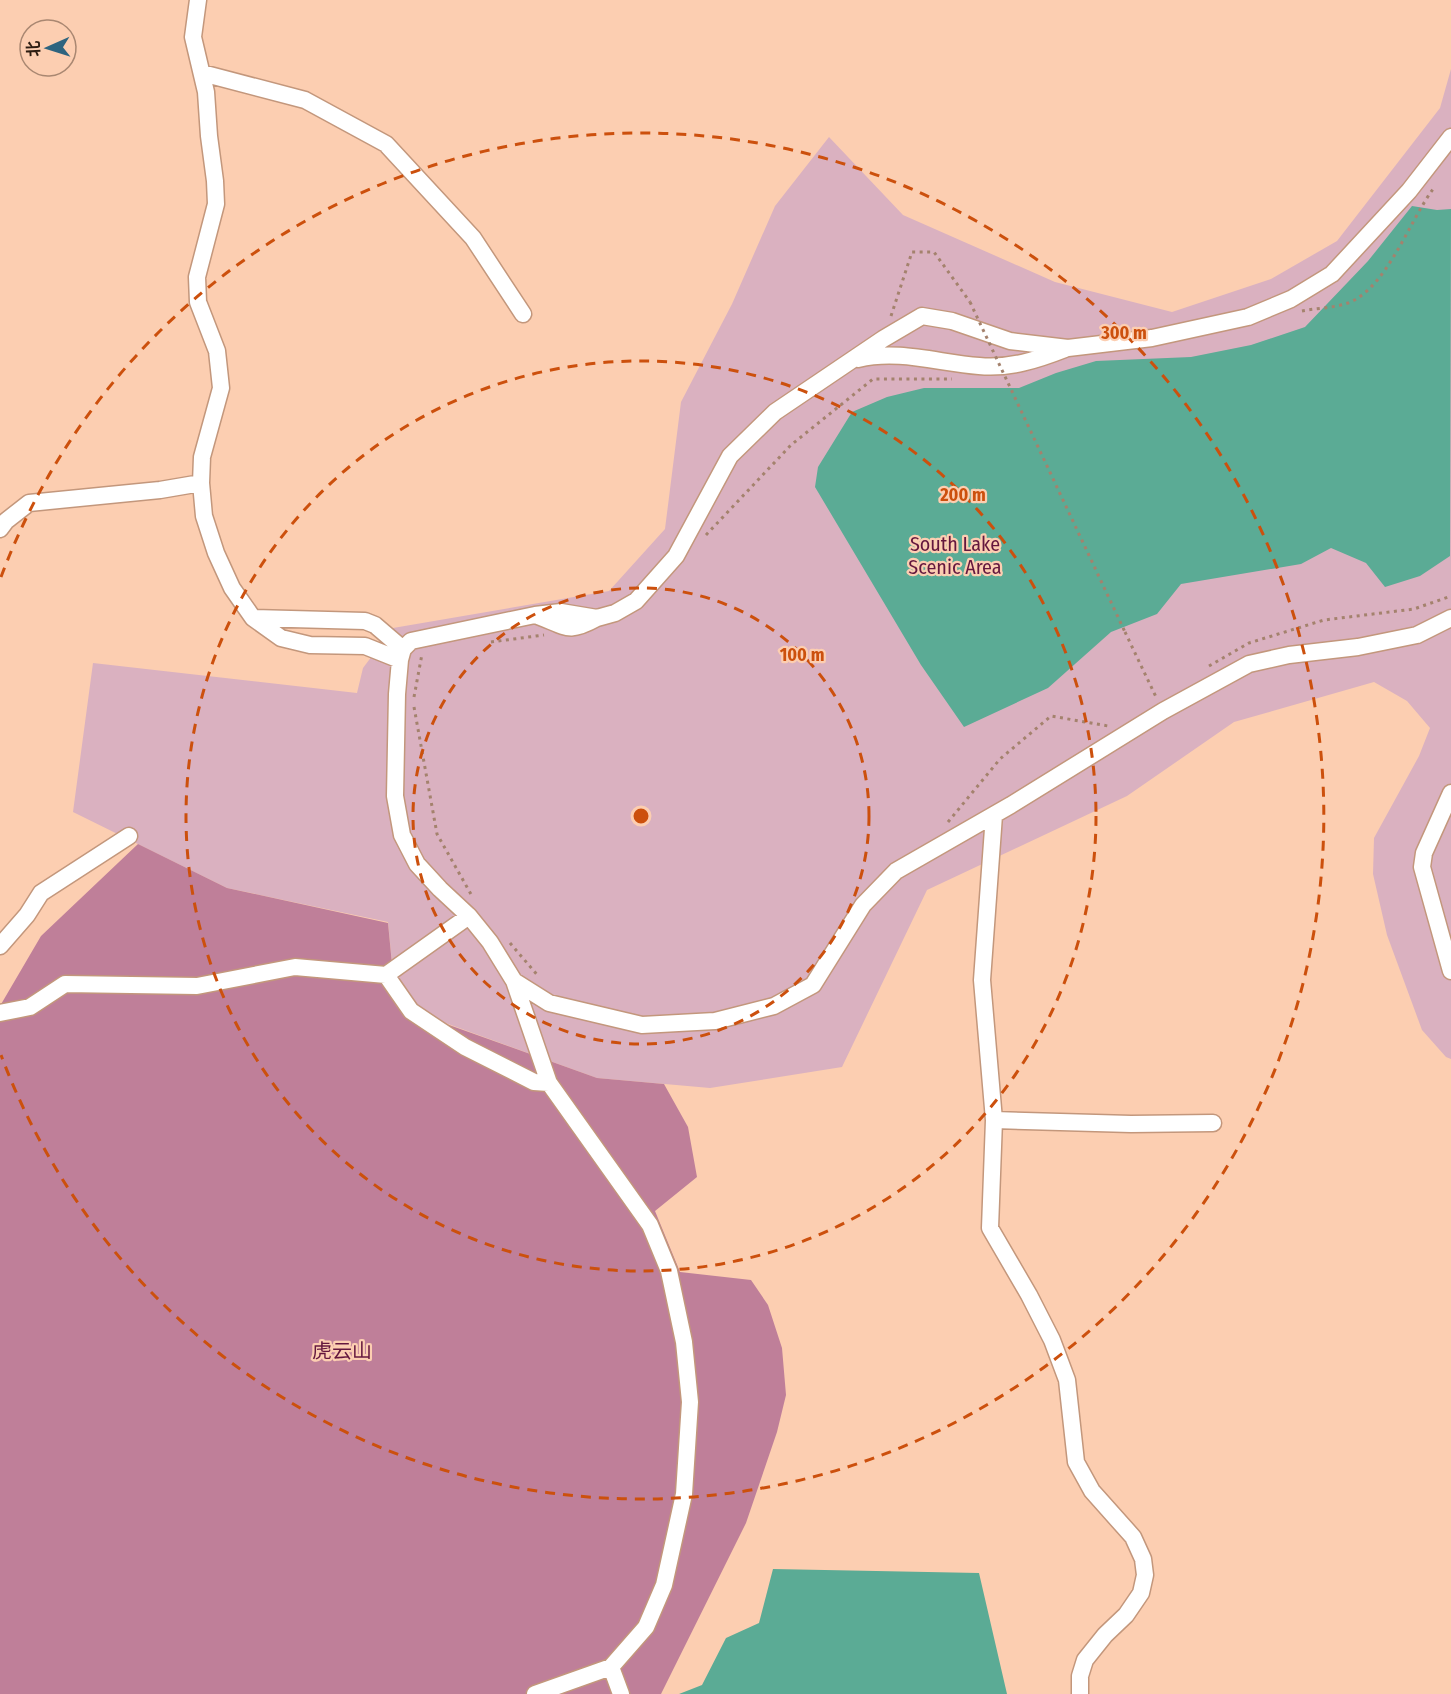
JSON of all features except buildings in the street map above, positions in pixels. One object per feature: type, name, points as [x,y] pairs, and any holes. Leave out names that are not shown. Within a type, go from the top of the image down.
[{"type":"street","points":[[198,0],[193,37],[206,92],[216,204],[197,277],[198,302],[217,351],[220,388],[202,457],[201,483],[204,516],[216,553],[232,588],[253,618],[281,638],[310,645],[365,646],[402,654]]},
{"type":"street","points":[[202,73],[305,100],[386,144],[473,238],[523,314]]},
{"type":"street","points":[[851,361],[880,355],[905,356],[981,367],[1012,366],[1068,348],[1152,338],[1248,317],[1291,299],[1332,274],[1408,191],[1451,137]]},
{"type":"street","points":[[535,1694],[611,1667],[646,1627],[664,1585],[684,1494],[690,1402],[684,1342],[669,1271],[650,1225],[549,1083],[513,981],[490,942],[469,916],[417,864],[402,835],[395,796],[397,694],[402,654],[411,641],[422,637],[561,612],[597,618],[615,613],[636,601],[676,556],[730,456],[775,412],[883,339],[922,316],[952,321],[1010,341],[1068,348]]},
{"type":"street","points":[[0,530],[6,521],[29,503],[160,490],[201,483]]},
{"type":"street","points":[[253,618],[365,621],[375,625],[402,654]]},
{"type":"street","points":[[513,981],[549,1003],[642,1025],[715,1021],[774,1006],[813,985],[862,905],[896,871],[994,815],[1163,711],[1250,664],[1289,655],[1358,647],[1417,635],[1451,618]]},
{"type":"street","points":[[1451,793],[1424,853],[1422,867],[1451,971]]},
{"type":"street","points":[[994,815],[982,980],[994,1120],[990,1228],[1047,1331],[1067,1380],[1076,1462],[1092,1491],[1133,1537],[1143,1559],[1145,1575],[1141,1593],[1126,1615],[1105,1635],[1085,1660],[1080,1676],[1080,1694]]},
{"type":"street","points":[[0,946],[27,915],[41,893],[129,836]]},
{"type":"street","points":[[0,1013],[30,1007],[65,984],[197,986],[295,968],[386,975],[469,916]]},
{"type":"street","points":[[386,975],[411,1011],[465,1047],[534,1082],[549,1083]]},
{"type":"street","points":[[994,1120],[1213,1124]]},
{"type":"street","points":[[611,1667],[621,1694]]},
{"type":"path","points":[[1294,314],[1347,304],[1364,294],[1382,275],[1424,201],[1438,182]]},
{"type":"path","points":[[883,339],[912,252],[934,252],[970,302],[1163,711]]},
{"type":"path","points":[[999,376],[1009,375]]},
{"type":"path","points":[[699,543],[791,445],[873,379],[957,379]]},
{"type":"path","points":[[1208,667],[1249,643],[1324,620],[1414,609],[1451,596]]},
{"type":"path","points":[[482,643],[553,634]]},
{"type":"path","points":[[422,650],[413,702],[437,834],[473,898]]},
{"type":"path","points":[[946,824],[1000,759],[1051,716],[1107,726],[1117,720]]},
{"type":"path","points":[[508,940],[541,980]]},
{"type":"green space","name":"South Lake Scenic Area","points":[[1451,69],[1451,1059],[1446,1057],[1422,1030],[1387,935],[1373,874],[1374,838],[1419,756],[1430,728],[1407,701],[1374,682],[1234,722],[1127,796],[927,890],[842,1067],[710,1088],[597,1078],[396,1005],[388,922],[227,888],[73,812],[93,663],[357,693],[363,668],[393,628],[609,591],[665,529],[681,402],[732,304],[775,206],[829,137],[903,215],[1055,282],[1172,312],[1271,279],[1337,241],[1440,108]]},
{"type":"green space","name":"虎云山","points":[[138,844],[227,888],[388,923],[396,1006],[597,1078],[664,1084],[688,1127],[697,1177],[655,1211],[680,1272],[751,1280],[768,1305],[782,1348],[786,1395],[777,1432],[746,1523],[661,1694],[0,1694],[0,1006],[41,936]]},
{"type":"water","points":[[1412,206],[1437,210],[1451,209],[1450,556],[1420,576],[1385,587],[1366,563],[1331,548],[1301,564],[1181,584],[1157,614],[1111,632],[1048,688],[964,727],[921,665],[815,487],[818,467],[852,412],[887,397],[924,388],[1019,388],[1056,373],[1096,361],[1191,357],[1251,345],[1305,327],[1368,261]]},
{"type":"water","points":[[773,1569],[979,1573],[1007,1694],[679,1694],[702,1685],[726,1638],[759,1623]]}]
